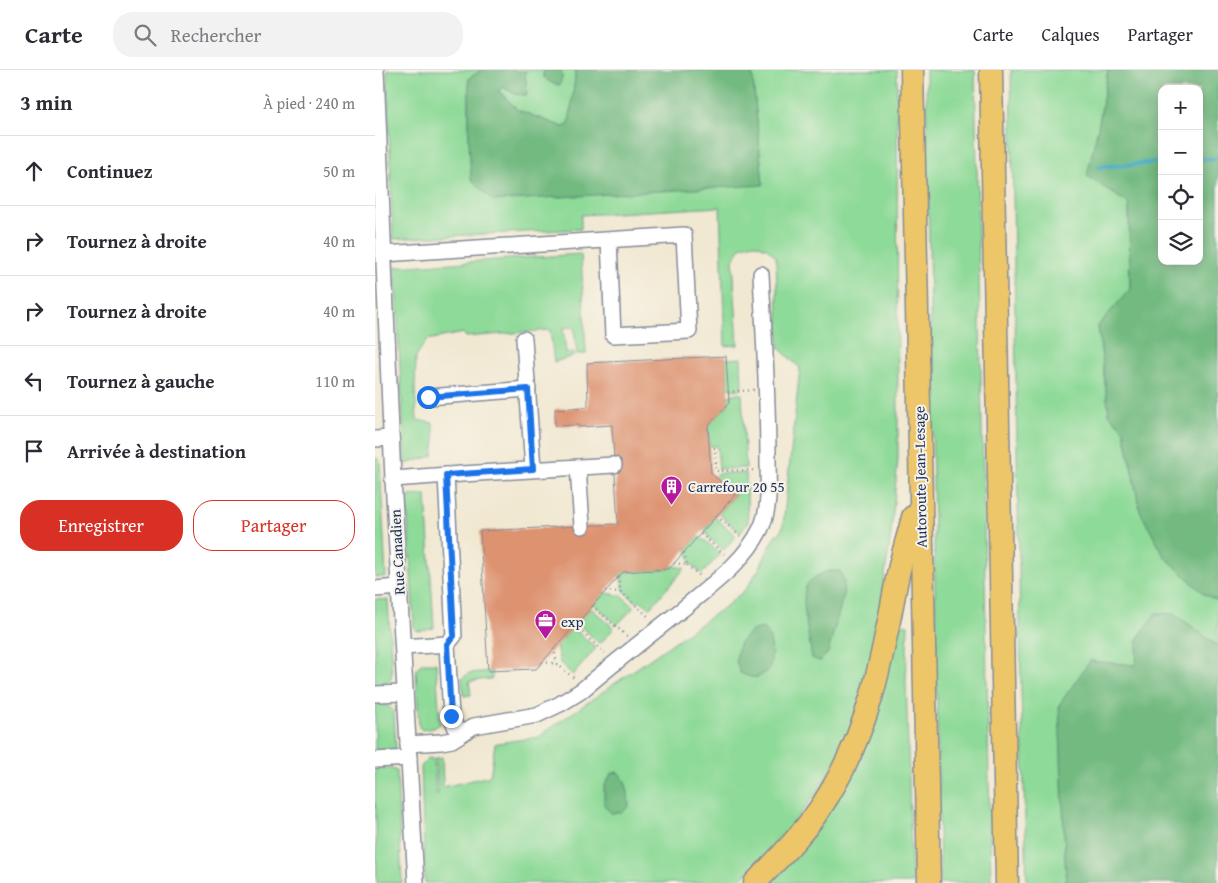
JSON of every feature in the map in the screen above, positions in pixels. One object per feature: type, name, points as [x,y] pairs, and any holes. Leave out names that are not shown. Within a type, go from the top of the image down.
[{"type":"highway","name":"Autoroute Jean-Lesage","points":[[912,70],[929,883]]},
{"type":"highway","points":[[991,70],[1007,883]]},
{"type":"highway","points":[[755,883],[816,814],[839,778],[858,737],[867,715],[881,661],[897,578],[920,492]]},
{"type":"street","name":"Rue Canadien","points":[[376,70],[393,479],[416,883]]},
{"type":"street","points":[[383,254],[684,235],[689,330],[613,335],[609,240]]},
{"type":"street","points":[[375,760],[452,740],[474,726],[537,715],[561,704],[660,628],[716,582],[735,564],[755,539],[765,518],[768,482],[768,426],[761,274]]},
{"type":"street","points":[[524,339],[533,469]]},
{"type":"street","points":[[428,397],[528,389]]},
{"type":"street","points":[[375,439],[391,438]]},
{"type":"street","points":[[393,479],[614,465]]},
{"type":"street","points":[[578,467],[582,526]]},
{"type":"street","points":[[403,648],[447,644],[454,636],[446,475]]},
{"type":"street","points":[[375,589],[399,587]]},
{"type":"street","points":[[447,644],[451,716],[459,735]]},
{"type":"street","points":[[375,694],[405,693]]},
{"type":"path","points":[[728,392],[742,391]]},
{"type":"path","points":[[709,448],[715,448],[716,471]]},
{"type":"path","points":[[711,473],[716,471],[746,470]]},
{"type":"path","points":[[717,516],[738,534]]},
{"type":"path","points":[[701,534],[722,552]]},
{"type":"path","points":[[684,552],[687,565]]},
{"type":"path","points":[[674,564],[687,565],[700,576]]},
{"type":"path","points":[[618,577],[621,592],[660,628]]},
{"type":"path","points":[[605,591],[621,592]]},
{"type":"path","points":[[592,606],[616,627]]},
{"type":"path","points":[[575,626],[598,647]]},
{"type":"path","points":[[553,649],[557,664]]},
{"type":"path","points":[[543,662],[557,664],[572,676]]},
{"type":"green space","points":[[387,70],[482,70],[469,78],[469,142],[763,184],[752,70],[897,70],[898,459],[891,534],[873,656],[859,704],[843,746],[818,791],[790,827],[738,883],[425,883],[421,767],[428,758],[434,759],[436,795],[438,794],[436,758],[442,757],[443,787],[490,776],[495,744],[538,737],[726,606],[746,589],[759,569],[776,534],[780,534],[783,525],[800,368],[779,348],[776,257],[767,248],[753,243],[741,247],[733,260],[738,345],[725,346],[720,207],[581,215],[581,229],[393,239]],"holes":[[[804,604],[821,661],[812,658]]]},
{"type":"green space","points":[[482,70],[525,70],[527,95],[515,94],[503,87],[498,91],[518,110],[563,127],[569,125],[576,70],[752,70],[763,185],[493,201],[471,179],[469,78]]},
{"type":"green space","points":[[525,70],[544,70],[543,76],[562,78],[561,70],[576,70],[569,125],[563,127],[518,110],[498,90],[503,87],[515,94],[526,95]]},
{"type":"green space","points":[[544,70],[561,70],[562,78],[559,85],[551,83],[543,76]]},
{"type":"green space","points":[[926,70],[975,70],[991,883],[940,883]]},
{"type":"green space","points":[[1011,70],[1108,70],[1100,118],[1129,204],[1130,290],[1098,326],[1109,414],[1124,430],[1140,511],[1204,594],[1218,601],[1218,646],[1175,614],[1138,638],[1136,665],[1060,705],[1066,883],[1027,883],[1021,691]]},
{"type":"green space","points":[[1108,70],[1218,70],[1218,601],[1204,594],[1164,556],[1140,511],[1124,430],[1109,414],[1098,326],[1130,289],[1129,204],[1087,176]]},
{"type":"green space","points":[[581,254],[586,354],[577,354],[574,327],[563,328],[566,353],[574,352],[574,356],[554,362],[550,330],[466,337],[463,333],[427,340],[416,356],[415,388],[417,420],[433,423],[435,439],[433,456],[405,464],[395,267]]},
{"type":"green space","points":[[741,358],[742,389],[731,390],[731,388],[728,388],[726,359]]},
{"type":"green space","points":[[732,394],[742,394],[746,468],[719,469],[717,446],[709,446],[708,426],[729,404],[728,396],[732,396]]},
{"type":"green space","points":[[377,458],[380,462],[386,577],[375,577],[375,459]]},
{"type":"green space","points":[[718,473],[746,473],[748,523],[740,533],[719,514],[735,495],[714,477]]},
{"type":"green space","points":[[426,495],[434,628],[421,631],[414,628],[407,501],[409,496]]},
{"type":"green space","points":[[715,517],[736,536],[724,550],[710,539],[705,530]]},
{"type":"green space","points":[[698,537],[707,542],[720,554],[702,574],[691,564],[687,549]]},
{"type":"green space","points":[[672,566],[685,568],[650,608],[640,600],[637,603],[624,591],[620,575],[623,572],[669,569]]},
{"type":"green space","points":[[828,571],[840,571],[844,581],[843,597],[828,653],[820,661],[812,658],[804,593],[812,579]]},
{"type":"green space","points":[[604,593],[621,595],[634,607],[617,625],[594,604]]},
{"type":"green space","points":[[375,599],[388,600],[392,674],[386,682],[375,685]]},
{"type":"green space","points":[[591,608],[614,628],[600,644],[577,623]]},
{"type":"green space","points":[[1156,613],[1175,614],[1218,646],[1218,883],[1066,883],[1059,705],[1090,661],[1136,665],[1138,638]]},
{"type":"green space","points":[[899,624],[908,625],[906,680],[912,883],[767,883],[799,849]]},
{"type":"green space","points":[[573,628],[596,648],[573,675],[560,663],[556,646]]},
{"type":"green space","points":[[763,628],[771,642],[770,668],[757,677],[750,677],[740,673],[736,660],[739,644],[751,631]]},
{"type":"green space","points":[[422,663],[436,663],[440,724],[434,728],[422,730],[419,727],[416,670]]},
{"type":"green space","points":[[492,671],[492,679],[469,681],[471,695],[464,696],[462,678],[469,673]]},
{"type":"green space","points":[[375,704],[386,706],[394,713],[396,749],[375,751]]},
{"type":"green space","points":[[390,768],[397,771],[402,883],[377,883],[375,770]]},
{"type":"green space","points":[[617,772],[625,783],[629,806],[621,813],[611,813],[604,805],[604,787],[611,774]]},
{"type":"building","name":"Carrefour 20 55","points":[[726,356],[729,403],[708,426],[711,473],[735,495],[669,569],[623,572],[536,669],[488,671],[480,531],[618,524],[612,425],[555,426],[555,409],[588,407],[587,363]]},
{"type":"waterway","points":[[1203,159],[1218,159]]},
{"type":"waterway","points":[[1099,167],[1158,162]]},
{"type":"place","name":"Carrefour 20 55","points":[[672,505]]},
{"type":"place","name":"exp","points":[[545,640]]},
{"type":"route","points":[[428,397],[528,389],[533,469],[446,475],[454,636],[447,644],[451,716]]}]
